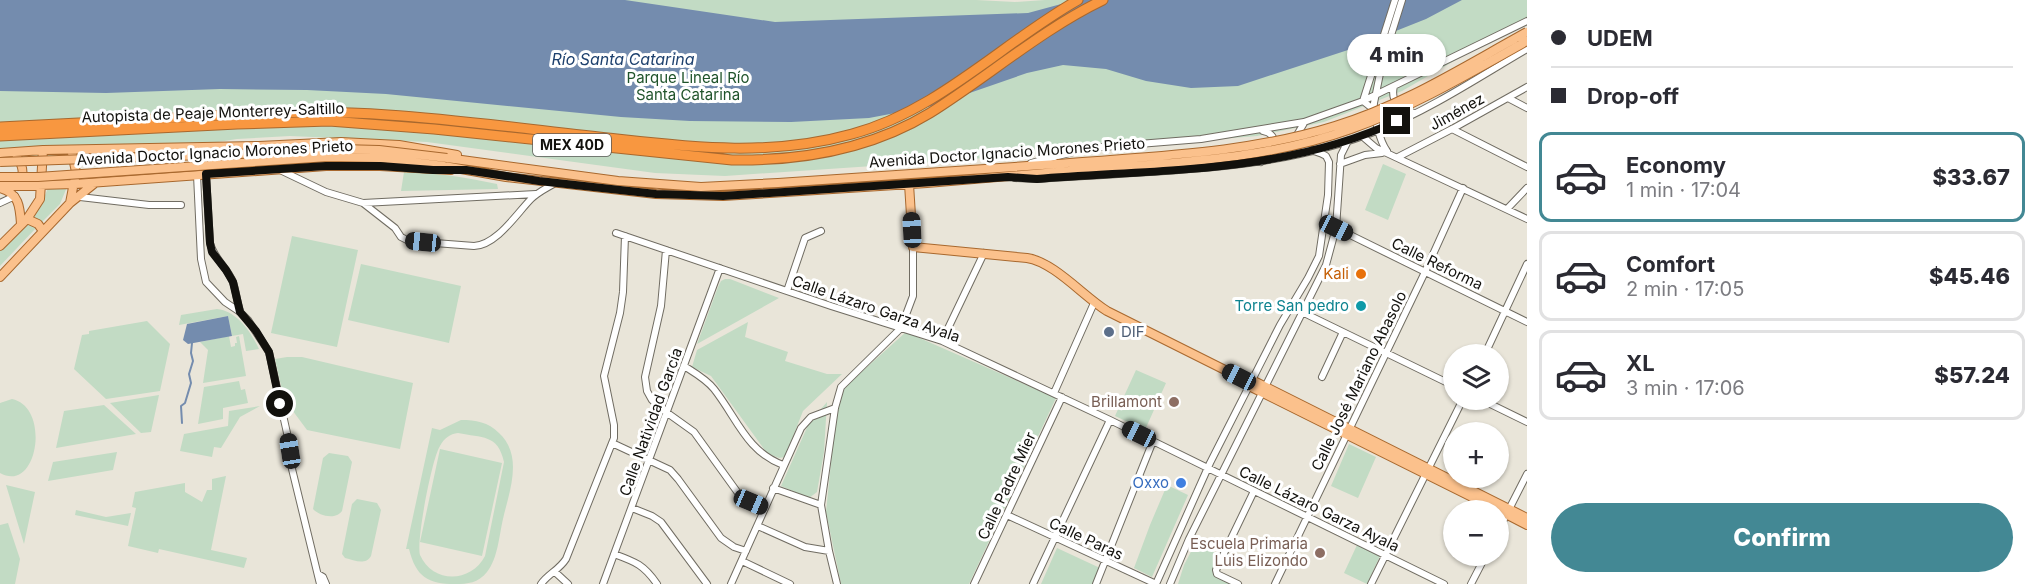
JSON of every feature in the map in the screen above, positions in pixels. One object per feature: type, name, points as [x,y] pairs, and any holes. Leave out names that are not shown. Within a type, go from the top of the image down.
[{"type":"highway","name":"Autopista de Peaje Monterrey-Saltillo","points":[[0,127],[250,112],[335,112],[398,116],[701,148],[780,148],[843,136],[891,121],[945,91],[1078,0]]},
{"type":"highway","name":"Autopista de Peaje Monterrey-Saltillo","points":[[0,136],[329,121],[434,129],[722,159],[775,160],[842,149],[904,126],[928,114],[983,78],[1068,18],[1103,0]]},
{"type":"main road","name":"Avenida Doctor Ignacio Morones Prieto","points":[[0,187],[96,183],[354,165],[466,170],[656,194],[723,196],[1008,177],[1057,168],[1228,150],[1316,132],[1370,114],[1407,98],[1527,32]]},
{"type":"main road","name":"Avenida Doctor Ignacio Morones Prieto","points":[[5,153],[43,150],[369,142],[452,153],[465,159],[618,181],[701,187],[1016,168],[1057,168],[1220,159],[1256,154],[1350,129],[1412,104],[1527,41]]},
{"type":"main road","points":[[105,149],[104,165],[109,182]]},
{"type":"main road","name":"Avenida Doctor Ignacio Morones Prieto","points":[[0,162],[341,149],[380,150],[446,162],[466,170]]},
{"type":"main road","points":[[0,246],[24,221],[40,199],[43,150]]},
{"type":"main road","points":[[70,150],[75,163],[75,184],[70,203]]},
{"type":"main road","points":[[5,153],[17,157],[21,163],[22,178],[16,186]]},
{"type":"main road","name":"Avenida Doctor Ignacio Morones Prieto","points":[[0,177],[38,177],[328,157],[446,162],[465,159]]},
{"type":"main road","points":[[0,277],[70,203],[96,183]]},
{"type":"main road","points":[[909,184],[913,247],[1032,258],[1044,263],[1094,303],[1239,377],[1242,382],[1265,390],[1482,500]]},
{"type":"main road","points":[[0,187],[15,196],[24,221]]},
{"type":"main road","points":[[24,221],[38,224],[43,231]]},
{"type":"main road","points":[[1509,513],[1527,518]]},
{"type":"main road","points":[[1509,514],[1527,525]]},
{"type":"street","points":[[1363,101],[1395,0]]},
{"type":"street","points":[[1389,153],[1381,144],[1373,109],[1401,0]]},
{"type":"street","points":[[1016,168],[1089,148],[1201,139],[1304,122],[1363,101],[1527,21]]},
{"type":"street","points":[[1389,41],[1388,49],[1393,58],[1405,67],[1414,70],[1431,68]]},
{"type":"street","name":"Avenida Doctor Ignacio Morones Prieto","points":[[1008,177],[1037,179],[1201,168],[1261,162],[1311,151],[1379,130],[1414,113],[1527,49]]},
{"type":"street","points":[[1394,86],[1392,92],[1396,104],[1414,113]]},
{"type":"street","name":"Jiménez","points":[[1398,157],[1527,87]]},
{"type":"street","points":[[1508,98],[1527,108]]},
{"type":"street","points":[[1363,101],[1373,109]]},
{"type":"street","points":[[1156,584],[1208,468],[1250,383],[1318,256],[1328,195],[1329,162],[1322,153],[1303,147],[1298,140],[1298,131],[1304,122]]},
{"type":"street","points":[[1452,129],[1527,167]]},
{"type":"street","points":[[1260,130],[1270,133],[1275,141],[1273,151],[1261,162]]},
{"type":"street","points":[[1362,136],[1374,147],[1527,219]]},
{"type":"street","points":[[1170,584],[1189,539],[1326,265],[1336,228],[1340,164],[1344,148],[1349,140]]},
{"type":"street","points":[[1340,164],[1365,155],[1389,153]]},
{"type":"street","points":[[279,169],[326,192],[363,203],[536,194]]},
{"type":"street","points":[[201,175],[201,259],[206,282],[225,302],[240,312],[256,331],[269,352],[287,433],[292,469],[320,584]]},
{"type":"street","points":[[201,175],[212,252],[233,282],[240,312]]},
{"type":"street","points":[[363,203],[395,228],[401,237],[409,241],[477,246],[482,245],[511,224],[536,194],[556,183]]},
{"type":"street","name":"Calle José Mariano Abasolo","points":[[1275,584],[1463,188]]},
{"type":"street","points":[[1507,209],[1527,188]]},
{"type":"street","points":[[0,203],[15,196]]},
{"type":"street","points":[[80,197],[143,204],[181,204]]},
{"type":"street","name":"Calle Reforma","points":[[1336,228],[1527,322]]},
{"type":"street","points":[[787,291],[805,238],[821,231]]},
{"type":"street","name":"Calle Lázaro Garza Ayala","points":[[616,232],[942,341],[1110,420],[1443,584]]},
{"type":"street","points":[[541,584],[566,559],[612,443],[614,425],[604,376],[622,302],[625,236]]},
{"type":"street","points":[[837,584],[821,505],[835,408],[841,387],[902,328],[913,297],[913,247]]},
{"type":"street","points":[[666,250],[660,306],[645,377],[647,391],[652,400],[667,414],[694,432],[743,498],[765,508]]},
{"type":"street","points":[[942,341],[984,253]]},
{"type":"street","points":[[1490,344],[1527,264]]},
{"type":"street","name":"Calle Natividad García","points":[[603,584],[720,268]]},
{"type":"street","points":[[1054,393],[1094,303]]},
{"type":"street","points":[[1304,313],[1443,381]]},
{"type":"street","points":[[1322,377],[1343,332]]},
{"type":"street","points":[[684,366],[714,389],[762,454],[783,465]]},
{"type":"street","name":"Calle Padre Mier","points":[[974,584],[1062,397]]},
{"type":"street","points":[[731,584],[783,465],[806,421],[835,408]]},
{"type":"street","points":[[1371,584],[1457,410]]},
{"type":"street","points":[[1502,410],[1527,422]]},
{"type":"street","points":[[1033,584],[1110,420]]},
{"type":"street","points":[[1096,584],[1153,441]]},
{"type":"street","points":[[612,443],[675,474],[726,543],[746,550]]},
{"type":"street","points":[[1509,502],[1527,474]]},
{"type":"street","points":[[773,488],[821,505]]},
{"type":"street","points":[[1238,584],[1217,574],[1216,570],[1254,491]]},
{"type":"street","points":[[632,508],[661,522],[707,584]]},
{"type":"street","name":"Calle Paras","points":[[1007,515],[1156,584]]},
{"type":"street","points":[[758,526],[806,547],[829,551]]},
{"type":"street","points":[[614,554],[639,563],[657,584]]},
{"type":"street","points":[[742,561],[790,584]]},
{"type":"street","points":[[1471,584],[1480,566]]},
{"type":"street","points":[[555,572],[568,584]]},
{"type":"street","points":[[318,574],[323,577],[326,584]]},
{"type":"green space","name":"Parque Lineal Río Santa Catarina","points":[[0,0],[976,0],[1015,2],[1045,0],[1527,0],[1527,19],[1402,91],[1324,122],[1257,136],[725,176],[655,173],[427,142],[290,136],[237,139],[77,164],[0,167]]},
{"type":"green space","points":[[1383,164],[1406,174],[1388,220],[1365,210]]},
{"type":"green space","points":[[404,172],[439,174],[497,184],[498,189],[401,191]]},
{"type":"green space","points":[[67,187],[60,204],[41,223],[33,217],[48,188]]},
{"type":"green space","points":[[28,221],[36,228],[0,266],[0,250]]},
{"type":"green space","points":[[292,236],[358,250],[337,347],[271,333]]},
{"type":"green space","points":[[361,264],[461,286],[449,343],[348,320]]},
{"type":"green space","points":[[725,279],[779,298],[697,344],[718,287]]},
{"type":"green space","points":[[217,309],[237,318],[252,336],[259,349],[246,351],[243,334],[232,336],[228,316],[179,325],[181,315]]},
{"type":"green space","points":[[147,321],[170,344],[160,391],[106,399],[74,369],[82,335],[89,334],[89,331]]},
{"type":"green space","points":[[748,322],[745,337],[788,352],[785,361],[827,374],[842,374],[803,411],[785,457],[779,458],[767,453],[711,376],[692,367],[697,350]]},
{"type":"green space","points":[[906,332],[1056,398],[969,584],[841,584],[826,512],[838,393]]},
{"type":"green space","points":[[229,336],[231,347],[235,346],[236,337],[239,336],[246,376],[203,383],[208,350],[200,342]]},
{"type":"green space","points":[[302,357],[413,383],[400,449],[307,430],[284,399],[275,359]]},
{"type":"green space","points":[[1136,370],[1166,383],[1145,430],[1115,416]]},
{"type":"green space","points":[[239,381],[241,390],[245,389],[248,403],[223,408],[223,419],[198,424],[204,387]]},
{"type":"green space","points":[[159,395],[151,432],[141,433],[110,403]]},
{"type":"green space","points":[[12,399],[24,405],[32,417],[35,431],[35,447],[31,461],[23,471],[13,476],[0,473],[0,403]]},
{"type":"green space","points":[[827,402],[824,452],[817,492],[809,498],[781,486],[809,423]]},
{"type":"green space","points":[[104,405],[136,434],[56,448],[64,411]]},
{"type":"green space","points":[[260,406],[240,417],[221,448],[214,447],[212,457],[180,451],[184,434],[228,426],[229,411]]},
{"type":"green space","points":[[461,420],[481,422],[491,426],[499,433],[507,442],[511,452],[513,475],[496,554],[487,572],[480,579],[468,583],[446,584],[424,577],[415,566],[409,549],[406,549],[432,428],[440,430]],"holes":[[[458,433],[482,437],[493,442],[498,446],[504,462],[485,556],[471,571],[452,576],[434,571],[426,564],[420,555],[419,547],[422,518],[437,454],[445,439]]]},
{"type":"green space","points":[[1349,444],[1376,457],[1358,498],[1331,486]]},
{"type":"green space","points":[[440,449],[502,463],[482,556],[420,542]]},
{"type":"green space","points":[[117,452],[113,470],[48,481],[53,462]]},
{"type":"green space","points":[[329,453],[348,456],[352,462],[342,511],[332,516],[323,515],[313,509],[323,458]]},
{"type":"green space","points":[[226,476],[211,550],[247,558],[244,568],[159,549],[158,553],[128,546],[136,508],[132,507],[135,492],[185,483],[185,492],[202,502],[207,490],[212,490],[212,479]]},
{"type":"green space","points":[[6,485],[35,492],[24,544]]},
{"type":"green space","points":[[1167,485],[1188,495],[1152,577],[1134,568]]},
{"type":"green space","points":[[357,499],[377,503],[381,510],[371,556],[363,562],[345,558],[342,554],[352,504]]},
{"type":"green space","points":[[76,510],[106,517],[131,513],[128,526],[75,515]]},
{"type":"green space","points":[[8,523],[20,559],[15,584],[0,584],[0,525]]},
{"type":"green space","points":[[1196,542],[1221,556],[1213,571],[1214,576],[1230,584],[1178,584],[1184,565]]},
{"type":"green space","points":[[1357,545],[1380,556],[1367,584],[1344,573]]},
{"type":"green space","points":[[1057,548],[1100,568],[1093,584],[1041,584]]},
{"type":"water","name":"Río Santa Catarina","points":[[0,0],[625,0],[775,22],[1028,13],[1076,0],[1462,0],[1426,19],[1348,50],[1238,86],[1191,88],[1146,81],[1106,69],[1063,65],[1027,73],[932,106],[869,118],[791,122],[690,121],[621,117],[386,94],[307,90],[220,89],[106,93],[0,91]]},
{"type":"water","points":[[228,316],[232,336],[188,344],[183,340],[187,324]]},
{"type":"waterway","points":[[182,423],[181,406],[185,403],[191,383],[189,374],[193,361],[192,343]]},
{"type":"place","name":"Kali","points":[[1361,274]]},
{"type":"place","name":"Torre San pedro","points":[[1361,306]]},
{"type":"place","name":"DIF","points":[[1109,332]]},
{"type":"place","name":"Brillamont","points":[[1174,402]]},
{"type":"place","name":"Oxxo","points":[[1181,483]]},
{"type":"place","name":"Escuela Primaria Luis Elizondo","points":[[1320,553]]},
{"type":"route","points":[[280,404],[269,352],[256,331],[240,312],[233,282],[212,252],[206,174],[326,166],[380,166],[466,170],[506,177],[656,194],[723,196],[1008,177],[1037,179],[1226,166],[1261,162],[1333,146],[1379,130],[1397,121]]}]
